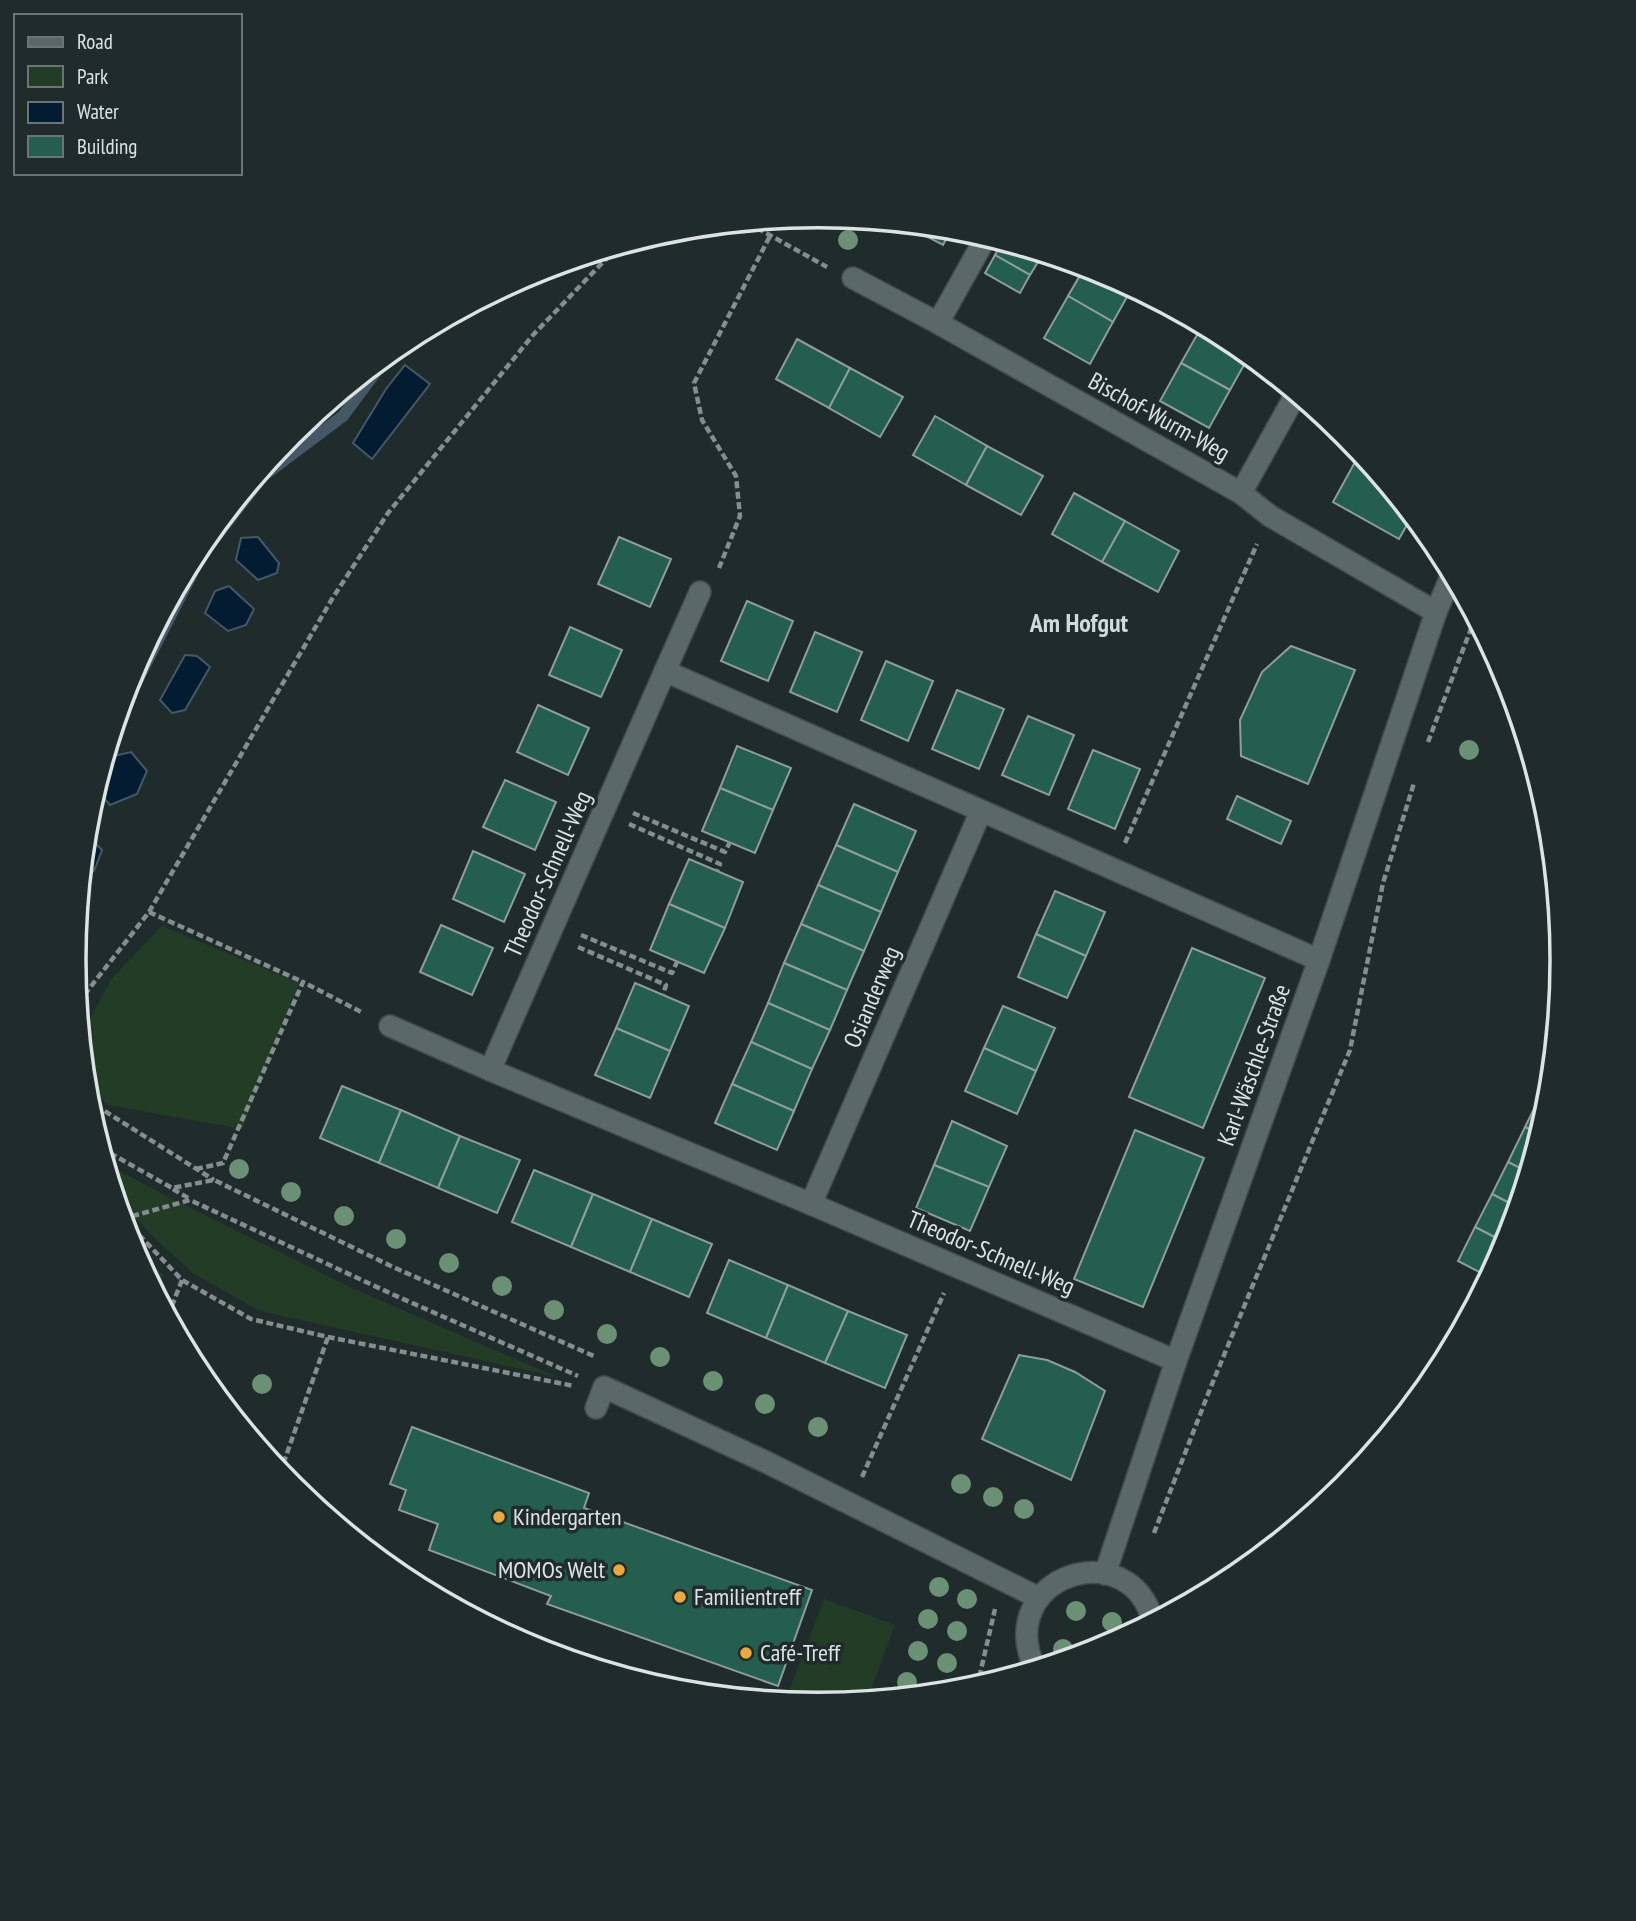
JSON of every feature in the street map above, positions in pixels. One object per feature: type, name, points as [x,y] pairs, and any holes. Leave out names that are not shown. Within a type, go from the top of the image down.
[{"type":"street","points":[[938,323],[981,247]]},
{"type":"street","name":"Bischof-Wurm-Weg","points":[[853,278],[1241,492],[1270,516],[1436,612]]},
{"type":"street","points":[[1241,492],[1291,402]]},
{"type":"street","name":"Karl-Wäschle-Straße","points":[[1105,1574],[1176,1362],[1319,960],[1447,586]]},
{"type":"street","name":"Theodor-Schnell-Weg","points":[[700,592],[490,1070],[811,1204],[1176,1362]]},
{"type":"street","points":[[665,671],[1319,960]]},
{"type":"street","name":"Osianderweg","points":[[811,1204],[981,811]]},
{"type":"street","points":[[390,1026],[490,1070]]},
{"type":"street","points":[[596,1408],[604,1387],[852,1504],[870,1525],[1002,1579],[1039,1598]]},
{"type":"street","points":[[1031,1661],[1026,1634],[1030,1615],[1039,1598],[1051,1586],[1066,1577],[1085,1572],[1105,1574],[1121,1580],[1146,1602],[1150,1613]]},
{"type":"path","points":[[761,231],[839,274],[853,278]]},
{"type":"path","points":[[700,592],[710,587],[740,516],[736,476],[702,420],[694,383],[770,236]]},
{"type":"path","points":[[87,992],[149,912],[332,599],[388,513],[533,335],[605,260]]},
{"type":"path","points":[[1113,869],[1270,516]]},
{"type":"path","points":[[1427,742],[1471,629]]},
{"type":"path","points":[[1150,1542],[1350,1050],[1383,883],[1415,780]]},
{"type":"path","points":[[628,811],[725,852],[730,842]]},
{"type":"path","points":[[640,829],[720,864],[717,871]]},
{"type":"path","points":[[149,912],[303,982],[369,1016]]},
{"type":"path","points":[[575,932],[672,973],[677,962]]},
{"type":"path","points":[[587,951],[667,985],[663,995]]},
{"type":"path","points":[[196,1168],[223,1163],[303,982]]},
{"type":"path","points":[[101,1109],[214,1180],[393,1266],[615,1365],[604,1387]]},
{"type":"path","points":[[112,1154],[190,1200],[394,1295],[604,1387]]},
{"type":"path","points":[[172,1188],[214,1180]]},
{"type":"path","points":[[132,1217],[190,1200]]},
{"type":"path","points":[[139,1235],[182,1280],[251,1319],[566,1385],[604,1387]]},
{"type":"path","points":[[852,1504],[956,1267]]},
{"type":"path","points":[[172,1305],[182,1280]]},
{"type":"path","points":[[284,1461],[328,1337]]},
{"type":"path","points":[[980,1675],[1002,1579]]},
{"type":"green space","points":[[162,926],[299,983],[242,1129],[108,1105],[99,1096],[88,1022],[111,979]]},
{"type":"green space","points":[[117,1169],[354,1289],[557,1377],[260,1311],[194,1274],[132,1215]]},
{"type":"green space","points":[[152,1264],[164,1275],[161,1283]]},
{"type":"green space","points":[[824,1599],[895,1625],[871,1691],[789,1692]]},
{"type":"water","points":[[405,365],[430,384],[372,459],[353,443],[386,389]]},
{"type":"water","points":[[258,537],[279,563],[277,573],[258,580],[236,560],[241,538]]},
{"type":"water","points":[[229,586],[254,609],[246,625],[228,631],[205,613],[215,591]]},
{"type":"water","points":[[185,655],[197,656],[210,667],[185,710],[172,713],[160,700]]},
{"type":"water","points":[[131,752],[147,771],[137,794],[110,805],[105,799],[116,756]]},
{"type":"water","points":[[96,844],[102,850],[91,872]]},
{"type":"building","points":[[928,237],[946,240],[943,245]]},
{"type":"building","points":[[997,251],[1038,262],[1030,275],[995,255]]},
{"type":"building","points":[[995,255],[1030,275],[1020,293],[985,273]]},
{"type":"building","points":[[1079,277],[1127,297],[1113,322],[1068,296]]},
{"type":"building","points":[[1068,296],[1113,322],[1090,364],[1044,338]]},
{"type":"building","points":[[1197,334],[1244,365],[1230,390],[1181,363]]},
{"type":"building","points":[[797,339],[850,368],[829,408],[776,379]]},
{"type":"building","points":[[1181,363],[1230,390],[1209,428],[1160,401]]},
{"type":"building","points":[[850,368],[903,397],[880,437],[829,408]]},
{"type":"building","points":[[935,416],[987,446],[966,485],[913,455]]},
{"type":"building","points":[[987,446],[1043,476],[1021,515],[966,485]]},
{"type":"building","points":[[1355,463],[1407,526],[1399,539],[1333,502]]},
{"type":"building","points":[[1074,493],[1125,521],[1102,562],[1052,534]]},
{"type":"building","points":[[1125,521],[1179,551],[1158,592],[1102,562]]},
{"type":"building","points":[[619,537],[671,559],[650,607],[598,584]]},
{"type":"building","points":[[747,601],[793,621],[768,681],[721,661]]},
{"type":"building","points":[[570,627],[622,650],[601,697],[549,675]]},
{"type":"building","points":[[815,632],[862,652],[837,712],[790,692]]},
{"type":"building","points":[[1291,646],[1355,670],[1308,784],[1241,756],[1240,720],[1262,672]]},
{"type":"building","points":[[886,661],[933,681],[908,741],[861,720]]},
{"type":"building","points":[[957,690],[1004,709],[979,769],[932,749]]},
{"type":"building","points":[[538,705],[589,728],[568,775],[517,752]]},
{"type":"building","points":[[1028,716],[1074,735],[1049,795],[1002,775]]},
{"type":"building","points":[[737,746],[791,768],[773,810],[720,788]]},
{"type":"building","points":[[1093,750],[1140,769],[1115,829],[1068,809]]},
{"type":"building","points":[[505,780],[556,802],[535,850],[483,827]]},
{"type":"building","points":[[720,788],[773,810],[755,853],[702,831]]},
{"type":"building","points":[[1237,796],[1291,821],[1281,844],[1227,819]]},
{"type":"building","points":[[854,804],[916,831],[898,872],[836,845]]},
{"type":"building","points":[[836,845],[898,872],[881,912],[818,885]]},
{"type":"building","points":[[473,851],[525,874],[504,922],[453,899]]},
{"type":"building","points":[[689,859],[743,882],[725,928],[669,904]]},
{"type":"building","points":[[818,885],[881,912],[864,951],[801,924]]},
{"type":"building","points":[[1055,891],[1105,912],[1086,956],[1036,934]]},
{"type":"building","points":[[669,904],[725,928],[704,973],[650,950]]},
{"type":"building","points":[[801,924],[864,951],[847,990],[784,963]]},
{"type":"building","points":[[441,925],[493,948],[472,995],[420,972]]},
{"type":"building","points":[[1036,934],[1086,956],[1067,998],[1018,977]]},
{"type":"building","points":[[1192,948],[1265,978],[1203,1128],[1129,1097]]},
{"type":"building","points":[[784,963],[847,990],[830,1030],[768,1003]]},
{"type":"building","points":[[635,983],[689,1006],[670,1051],[616,1028]]},
{"type":"building","points":[[768,1003],[830,1030],[812,1069],[751,1042]]},
{"type":"building","points":[[1003,1006],[1055,1028],[1036,1071],[984,1048]]},
{"type":"building","points":[[616,1028],[670,1051],[650,1098],[595,1075]]},
{"type":"building","points":[[751,1042],[812,1069],[794,1111],[732,1084]]},
{"type":"building","points":[[984,1048],[1036,1071],[1017,1114],[965,1091]]},
{"type":"building","points":[[732,1084],[794,1111],[777,1150],[715,1123]]},
{"type":"building","points":[[342,1086],[401,1110],[379,1163],[320,1138]]},
{"type":"building","points":[[1535,1107],[1530,1129],[1525,1127]]},
{"type":"building","points":[[401,1110],[460,1136],[438,1188],[379,1163]]},
{"type":"building","points":[[952,1121],[1007,1146],[989,1187],[934,1165]]},
{"type":"building","points":[[1525,1127],[1530,1129],[1520,1168],[1508,1162]]},
{"type":"building","points":[[1135,1130],[1204,1158],[1143,1307],[1074,1279]]},
{"type":"building","points":[[460,1136],[520,1160],[497,1213],[438,1188]]},
{"type":"building","points":[[1508,1162],[1520,1168],[1509,1203],[1492,1194]]},
{"type":"building","points":[[934,1165],[989,1187],[970,1231],[916,1208]]},
{"type":"building","points":[[534,1170],[593,1194],[571,1247],[512,1222]]},
{"type":"building","points":[[593,1194],[652,1219],[630,1272],[571,1247]]},
{"type":"building","points":[[1492,1194],[1509,1203],[1496,1238],[1475,1227]]},
{"type":"building","points":[[652,1219],[712,1244],[689,1297],[630,1272]]},
{"type":"building","points":[[1475,1227],[1496,1238],[1480,1273],[1458,1261]]},
{"type":"building","points":[[729,1260],[788,1285],[766,1338],[707,1313]]},
{"type":"building","points":[[788,1285],[848,1311],[825,1363],[766,1338]]},
{"type":"building","points":[[848,1311],[907,1335],[885,1388],[825,1363]]},
{"type":"building","points":[[1019,1355],[1047,1360],[1075,1372],[1105,1391],[1071,1480],[982,1439]]},
{"type":"building","name":"MOMOs Welt","points":[[412,1427],[589,1493],[584,1508],[812,1590],[778,1686],[547,1604],[551,1596],[429,1550],[438,1524],[399,1510],[406,1490],[390,1484]]},
{"type":"waterway","points":[[283,461],[343,416],[366,385]]},
{"type":"place","name":"Kindergarten","points":[[499,1517]]},
{"type":"place","name":"MOMOs Welt","points":[[619,1570]]},
{"type":"place","name":"Familientreff","points":[[680,1597]]},
{"type":"place","name":"Café-Treff","points":[[746,1653]]},
{"type":"district","name":"Am Hofgut","points":[[1079,623]]}]
